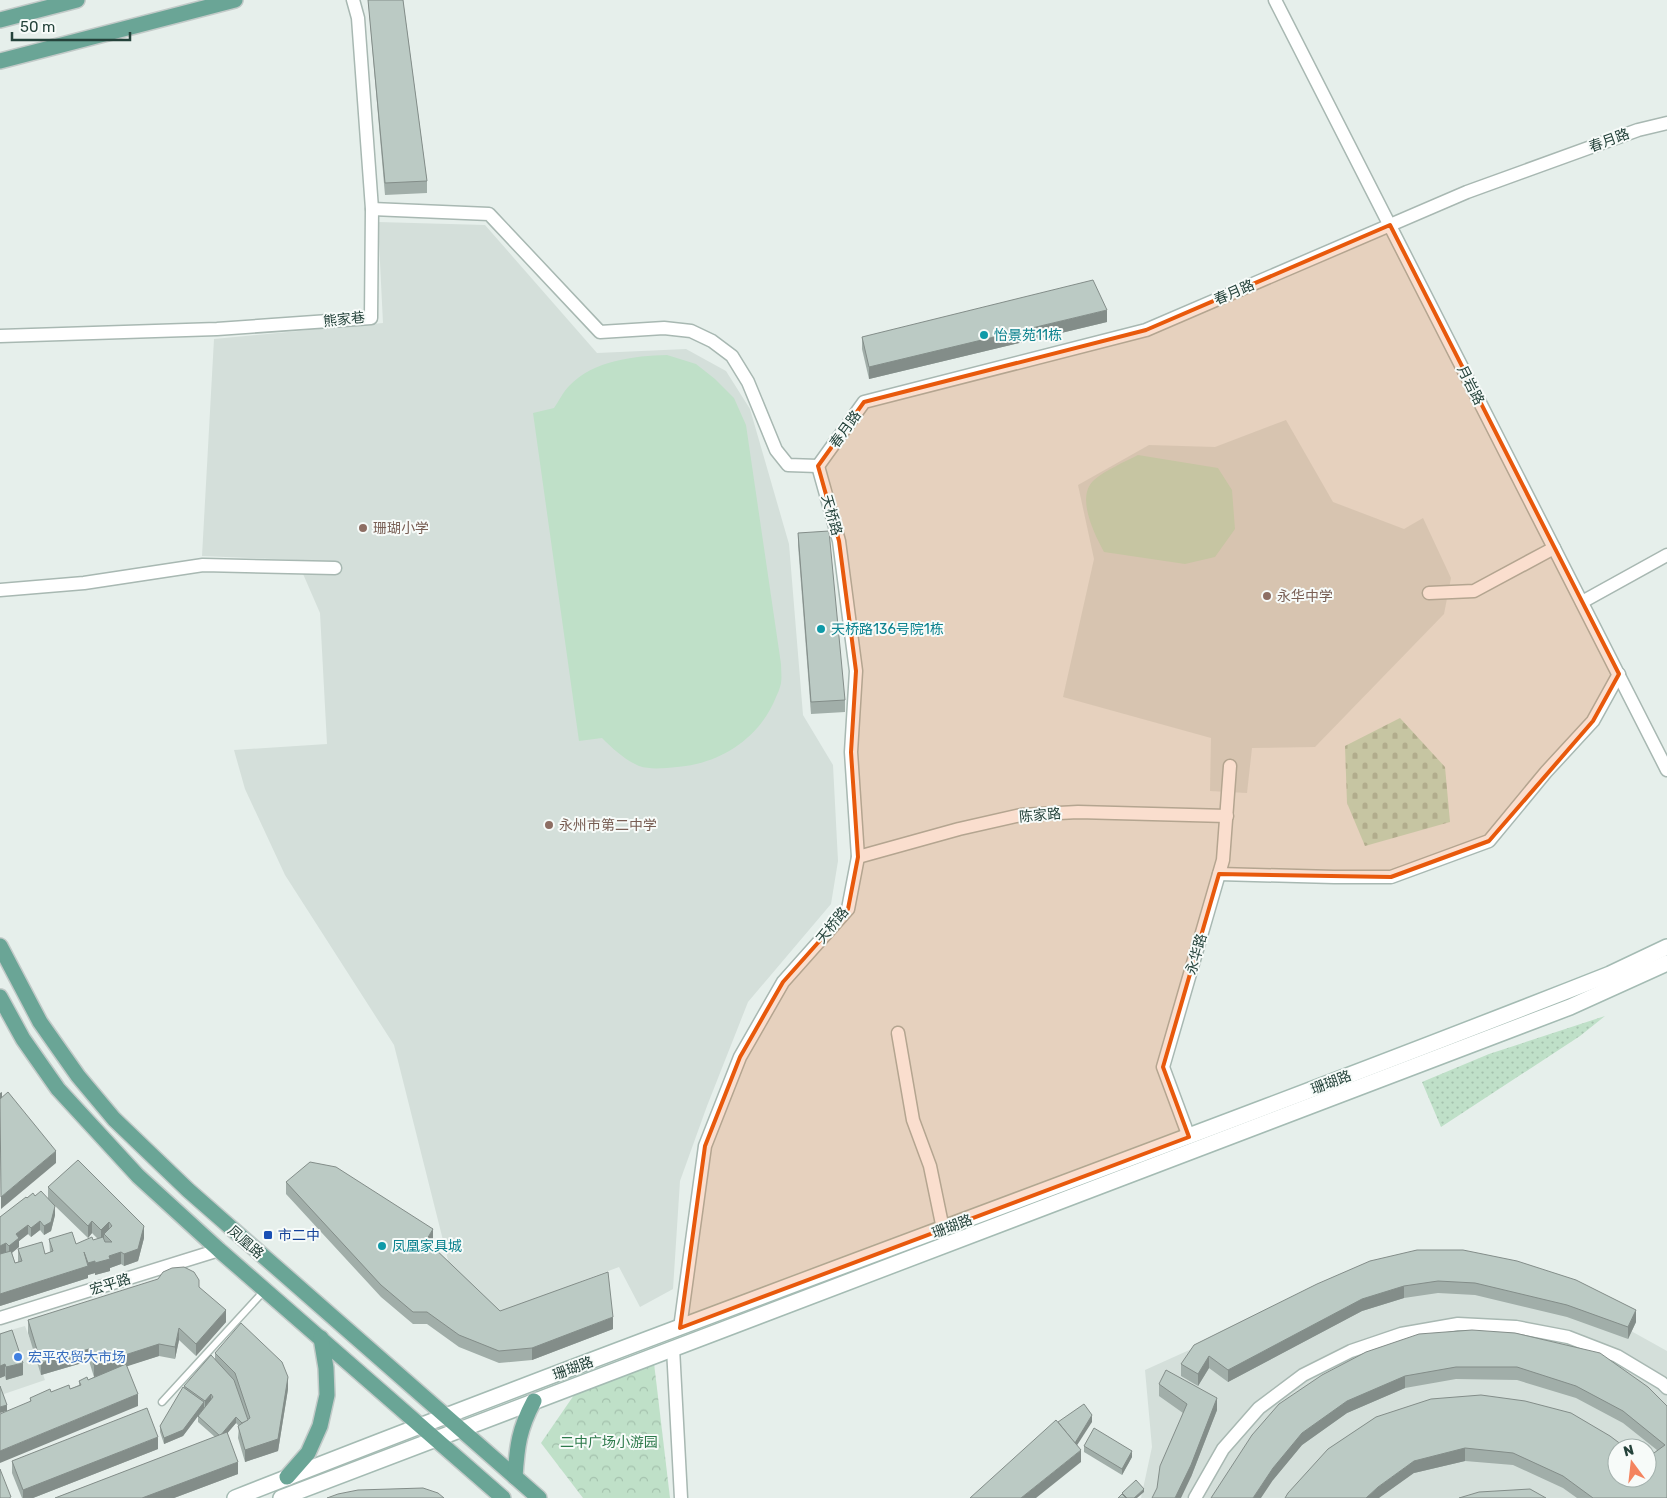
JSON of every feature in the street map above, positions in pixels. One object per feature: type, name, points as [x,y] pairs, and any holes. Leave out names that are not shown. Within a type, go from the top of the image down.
[{"type":"main road","points":[[0,20],[77,0]]},
{"type":"main road","points":[[0,61],[235,0]]},
{"type":"main road","name":"凤凰路","points":[[0,946],[40,1022],[78,1076],[114,1118],[188,1190],[539,1498]]},
{"type":"main road","name":"珊瑚路","points":[[235,1498],[444,1416],[1189,1137],[1592,981],[1667,947]]},
{"type":"main road","name":"珊瑚路","points":[[282,1498],[435,1438],[1570,1007],[1667,964]]},
{"type":"main road","name":"凤凰路","points":[[0,997],[23,1039],[58,1089],[138,1176],[219,1250],[503,1498]]},
{"type":"main road","points":[[287,1478],[308,1453],[320,1426],[327,1395],[326,1368],[321,1338]]},
{"type":"main road","points":[[515,1477],[517,1448],[523,1422],[534,1401]]},
{"type":"street","name":"熊家巷","points":[[0,336],[217,329],[371,318],[372,209],[358,18],[353,0]]},
{"type":"street","name":"月岩路","points":[[1275,0],[1667,770]]},
{"type":"street","name":"春月路","points":[[818,466],[864,402],[1146,330],[1467,192],[1638,130],[1667,123]]},
{"type":"street","points":[[372,209],[489,214],[600,332],[664,328],[690,331],[712,342],[732,356],[736,362],[755,398],[776,450],[788,466],[818,466]]},
{"type":"street","name":"天桥路","points":[[680,1328],[705,1146],[740,1056],[783,982],[848,909],[858,857],[851,752],[856,671],[840,541],[818,466]]},
{"type":"street","points":[[1429,593],[1474,591],[1554,548]]},
{"type":"street","points":[[1582,602],[1667,555]]},
{"type":"street","points":[[0,590],[84,583],[202,565],[335,568]]},
{"type":"street","points":[[1219,874],[1391,877],[1489,841],[1546,772],[1593,721],[1619,674]]},
{"type":"street","name":"永华路","points":[[1189,1137],[1163,1067],[1223,860],[1230,766]]},
{"type":"street","name":"陈家路","points":[[858,857],[959,829],[1022,815],[1078,812],[1226,816]]},
{"type":"street","points":[[898,1033],[913,1120],[930,1166],[943,1229]]},
{"type":"street","name":"宏平路","points":[[0,1318],[219,1250]]},
{"type":"street","points":[[1195,1498],[1223,1449],[1259,1408],[1303,1374],[1350,1351],[1400,1334],[1458,1324],[1516,1327],[1568,1337],[1617,1356],[1662,1383],[1667,1388]]},
{"type":"street","points":[[673,1348],[680,1498]]},
{"type":"lane","points":[[162,1402],[265,1290]]},
{"type":"highlighted area","points":[[1390,225],[1619,674],[1593,721],[1489,841],[1391,877],[1219,874],[1163,1067],[1189,1137],[680,1328],[705,1146],[740,1057],[783,982],[848,909],[858,857],[851,752],[856,671],[839,541],[818,466],[864,402],[1146,330]]},
{"type":"shaded area","name":"永州市第二中学","points":[[378,222],[485,225],[597,353],[686,349],[726,371],[750,409],[789,544],[803,715],[833,765],[838,861],[831,904],[748,1002],[680,1181],[673,1289],[640,1307],[619,1267],[579,1282],[508,1318],[453,1280],[394,1045],[285,875],[245,789],[234,750],[327,744],[320,613],[297,560],[202,556],[214,339],[383,323]]},
{"type":"shaded area","name":"永华中学","points":[[1286,420],[1333,502],[1404,529],[1423,518],[1451,578],[1444,614],[1315,747],[1252,748],[1247,793],[1210,791],[1211,738],[1063,697],[1094,559],[1078,485],[1149,445],[1215,447]]},
{"type":"shaded area","points":[[1420,1266],[1545,1283],[1667,1351],[1667,1498],[1141,1498],[1152,1447],[1145,1370],[1267,1315]]},
{"type":"shaded area","name":"宏平农贸大市场","points":[[25,1326],[45,1380],[4,1394],[7,1408],[0,1410],[0,1333]]},
{"type":"green space","points":[[667,355],[696,364],[715,379],[734,398],[746,425],[781,664],[781,683],[769,712],[760,725],[737,746],[708,761],[693,765],[653,768],[639,766],[629,761],[602,738],[579,741],[533,413],[554,408],[569,386],[590,370],[628,358]]},
{"type":"green space","points":[[1138,455],[1218,468],[1232,490],[1235,529],[1215,557],[1185,564],[1104,552],[1088,516],[1086,496],[1089,487],[1094,480],[1104,473]]},
{"type":"green space","points":[[1400,718],[1445,767],[1450,822],[1365,846],[1347,803],[1345,746]]},
{"type":"green space","points":[[1605,1016],[1580,1036],[1441,1127],[1422,1082],[1489,1054]]},
{"type":"green space","name":"二中广场小游园","points":[[654,1363],[670,1498],[583,1498],[541,1443],[574,1395]]},
{"type":"building","points":[[368,0],[403,0],[427,181],[385,183]]},
{"type":"building","name":"怡景苑11栋","points":[[1093,280],[1107,310],[869,367],[862,337]]},
{"type":"building","name":"天桥路136号院1栋","points":[[829,531],[845,700],[811,702],[798,533]]},
{"type":"building","points":[[8,1092],[56,1151],[1,1197],[0,1099]]},
{"type":"building","points":[[78,1160],[144,1226],[138,1249],[124,1254],[121,1252],[109,1256],[110,1259],[95,1263],[95,1261],[88,1263],[84,1252],[88,1266],[0,1294],[0,1254],[11,1251],[15,1263],[22,1261],[18,1249],[42,1242],[45,1254],[53,1251],[49,1239],[72,1232],[76,1244],[92,1237],[93,1240],[103,1237],[105,1242],[112,1242],[104,1234],[112,1226],[109,1222],[101,1230],[92,1221],[88,1226],[48,1187]]},
{"type":"building","points":[[310,1162],[336,1167],[433,1229],[427,1239],[430,1244],[500,1311],[608,1272],[613,1317],[532,1348],[499,1351],[459,1335],[427,1312],[413,1312],[381,1285],[286,1182]]},
{"type":"building","points":[[41,1191],[55,1206],[51,1222],[44,1226],[40,1221],[31,1228],[28,1225],[16,1234],[19,1238],[9,1246],[6,1243],[0,1246],[0,1217],[26,1197],[33,1193],[35,1196]]},
{"type":"building","points":[[1417,1250],[1463,1250],[1517,1261],[1576,1280],[1636,1310],[1628,1327],[1567,1305],[1475,1283],[1438,1281],[1404,1286],[1362,1299],[1228,1370],[1209,1356],[1198,1374],[1181,1364],[1194,1345],[1317,1284],[1370,1261]]},
{"type":"building","points":[[184,1267],[194,1272],[199,1280],[199,1287],[226,1310],[196,1344],[179,1328],[175,1347],[159,1344],[94,1365],[89,1349],[41,1363],[28,1320],[158,1279],[163,1272],[172,1268]]},
{"type":"building","points":[[241,1323],[282,1362],[288,1377],[278,1439],[245,1450],[238,1426],[250,1418],[235,1373],[215,1353]]},
{"type":"building","points":[[12,1330],[23,1363],[6,1367],[5,1364],[0,1366],[0,1334]]},
{"type":"building","points":[[1472,1330],[1515,1333],[1600,1353],[1648,1387],[1667,1406],[1667,1498],[1593,1498],[1563,1476],[1513,1453],[1465,1448],[1414,1461],[1366,1498],[1285,1498],[1328,1449],[1376,1417],[1431,1399],[1481,1395],[1525,1401],[1571,1413],[1613,1438],[1607,1438],[1607,1488],[1657,1488],[1657,1451],[1665,1445],[1623,1411],[1576,1386],[1517,1367],[1456,1367],[1405,1376],[1347,1401],[1302,1433],[1273,1468],[1253,1498],[1211,1498],[1252,1435],[1279,1404],[1322,1375],[1366,1352],[1419,1334]]},
{"type":"building","points":[[211,1355],[234,1380],[248,1420],[242,1423],[236,1417],[220,1436],[198,1416],[213,1397],[211,1394],[205,1401],[184,1386]]},
{"type":"building","points":[[126,1364],[138,1394],[0,1451],[0,1414],[31,1401],[30,1398],[50,1389],[51,1392],[69,1385],[70,1389],[81,1385],[79,1381],[87,1377],[88,1380]]},
{"type":"building","points":[[1166,1370],[1217,1398],[1191,1465],[1175,1498],[1152,1498],[1157,1488],[1160,1466],[1187,1404],[1159,1384]]},
{"type":"building","points":[[0,1386],[7,1405],[0,1407]]},
{"type":"building","points":[[183,1387],[204,1402],[183,1430],[164,1438],[160,1426]]},
{"type":"building","points":[[1084,1404],[1092,1415],[1075,1443],[1058,1422]]},
{"type":"building","points":[[147,1408],[158,1437],[23,1490],[12,1461]]},
{"type":"building","points":[[1056,1420],[1081,1450],[1021,1498],[970,1498]]},
{"type":"building","points":[[1094,1428],[1132,1451],[1122,1469],[1084,1446]]},
{"type":"building","points":[[227,1432],[238,1462],[142,1498],[55,1498]]},
{"type":"building","points":[[0,1469],[11,1497],[9,1498],[0,1498]]},
{"type":"building","points":[[1136,1480],[1144,1489],[1134,1498],[1127,1498],[1122,1493]]},
{"type":"building","points":[[423,1488],[438,1493],[444,1498],[327,1498],[358,1490]]},
{"type":"building","points":[[1530,1489],[1546,1498],[1459,1498],[1479,1492]]},
{"type":"building","points":[[1122,1494],[1126,1498],[1118,1498]]},
{"type":"place","name":"怡景苑11栋","points":[[984,335]]},
{"type":"place","name":"珊瑚小学","points":[[363,528]]},
{"type":"place","name":"永华中学","points":[[1267,596]]},
{"type":"place","name":"天桥路136号院1栋","points":[[821,629]]},
{"type":"place","name":"永州市第二中学","points":[[549,825]]},
{"type":"place","name":"市二中","points":[[268,1235]]},
{"type":"place","name":"凤凰家具城","points":[[382,1246]]},
{"type":"place","name":"宏平农贸大市场","points":[[18,1357]]}]
